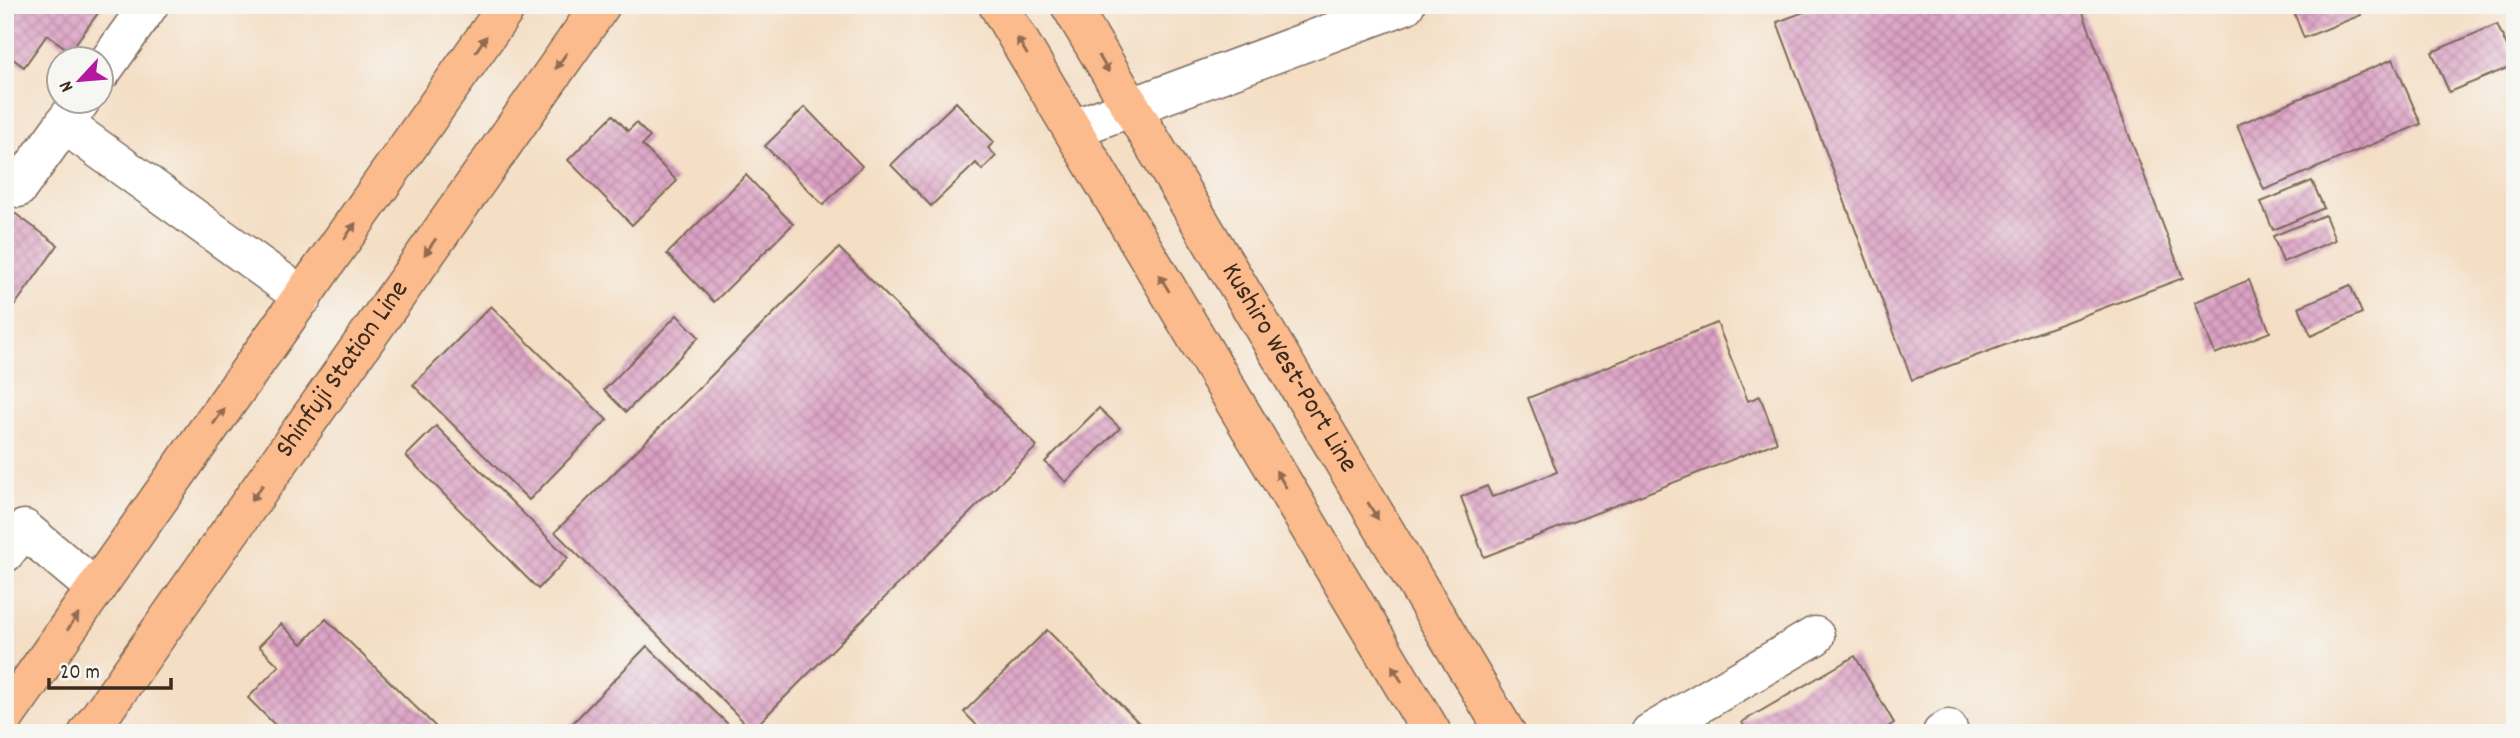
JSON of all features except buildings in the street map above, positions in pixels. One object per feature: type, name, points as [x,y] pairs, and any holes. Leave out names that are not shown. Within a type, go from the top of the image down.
[{"type":"main road","points":[[5,718],[508,5]]},
{"type":"main road","name":"Shinfuji Station Line","points":[[88,733],[601,5]]},
{"type":"main road","points":[[998,5],[1432,733]]},
{"type":"main road","name":"Kushiro West-Port Line","points":[[1070,5],[1506,733]]},
{"type":"street","points":[[116,51],[149,5]]},
{"type":"street","points":[[1073,129],[1405,5]]},
{"type":"street","points":[[5,179],[18,188],[70,116]]},
{"type":"street","points":[[76,116],[303,297]]},
{"type":"street","points":[[12,532],[96,589]]},
{"type":"street","points":[[1650,733],[1815,636]]}]
